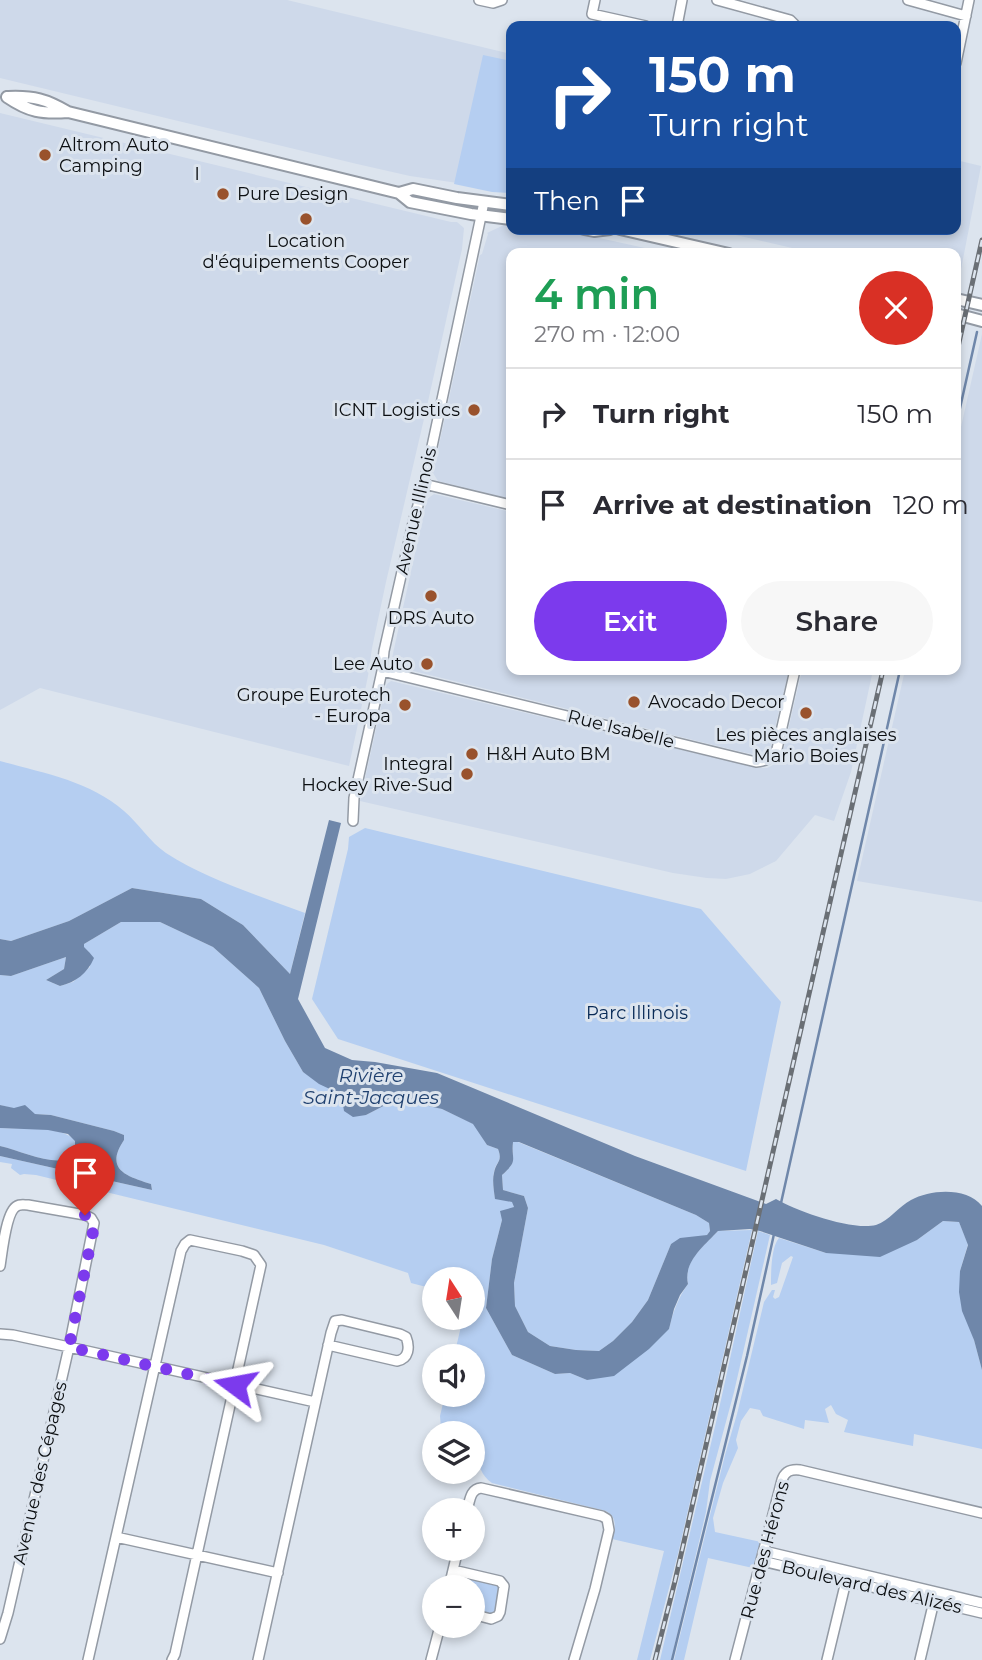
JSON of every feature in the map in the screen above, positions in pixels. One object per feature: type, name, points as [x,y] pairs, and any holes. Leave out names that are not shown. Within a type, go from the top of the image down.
[{"type":"main road","points":[[3,97],[29,96],[51,101],[68,112],[399,193],[410,202],[506,218]]},
{"type":"main road","points":[[399,193],[413,189],[506,204]]},
{"type":"main road","points":[[646,235],[703,248]]},
{"type":"main road","points":[[961,300],[982,305]]},
{"type":"main road","points":[[961,315],[982,321]]},
{"type":"street","points":[[479,0],[493,3],[502,0]]},
{"type":"street","points":[[595,0],[592,13],[625,21]]},
{"type":"street","points":[[678,21],[682,0]]},
{"type":"street","points":[[717,0],[791,21]]},
{"type":"street","points":[[908,0],[966,16]]},
{"type":"street","points":[[961,40],[969,0]]},
{"type":"street","points":[[770,21],[771,14]]},
{"type":"street","name":"Avenue Illinois","points":[[353,821],[354,798],[384,651],[424,484],[484,202]]},
{"type":"street","points":[[424,484],[506,504]]},
{"type":"street","name":"Rue Isabelle","points":[[382,671],[756,762],[766,761],[777,749],[794,675]]},
{"type":"street","name":"Avenue des Cépages","points":[[0,1266],[10,1212],[15,1206],[28,1205],[85,1215],[94,1223],[69,1347],[0,1639]]},
{"type":"street","points":[[89,1660],[181,1251],[190,1240],[196,1240],[254,1255],[261,1265],[172,1660]]},
{"type":"street","points":[[258,1660],[332,1326],[338,1320],[404,1335],[409,1345],[406,1356],[400,1361],[328,1345]]},
{"type":"street","points":[[0,1334],[315,1402]]},
{"type":"street","name":"Rue des Hérons","points":[[735,1660],[786,1473],[795,1469],[982,1513]]},
{"type":"street","points":[[471,1498],[478,1488],[607,1519],[610,1527],[574,1660]]},
{"type":"street","points":[[116,1537],[278,1573]]},
{"type":"street","name":"Boulevard des Alizés","points":[[763,1556],[935,1597],[982,1613]]},
{"type":"street","points":[[452,1575],[455,1561]]},
{"type":"street","points":[[453,1570],[474,1575]]},
{"type":"street","points":[[827,1660],[847,1576]]},
{"type":"street","points":[[485,1577],[500,1581],[505,1590],[498,1616],[491,1619],[485,1617]]},
{"type":"street","points":[[920,1660],[935,1597]]},
{"type":"street","name":"Boulevard des Alizés","points":[[935,1597],[982,1603]]},
{"type":"street","points":[[431,1660],[437,1638]]},
{"type":"shaded area","points":[[0,0],[287,0],[506,53],[506,190],[410,176],[0,78]]},
{"type":"shaded area","points":[[0,113],[457,222],[464,228],[462,249],[386,582],[349,766],[40,688],[0,710]]},
{"type":"shaded area","points":[[961,161],[981,166],[961,269],[961,248],[792,248],[736,235],[961,235]]},
{"type":"shaded area","points":[[506,224],[506,235],[586,235],[645,248],[506,248],[506,498],[438,481],[433,473],[487,233]]},
{"type":"shaded area","points":[[982,334],[982,902],[857,881],[904,675],[961,675],[961,427]]},
{"type":"shaded area","points":[[434,494],[506,511],[506,675],[788,675],[769,752],[763,756],[742,752],[397,667],[392,658],[427,499]]},
{"type":"shaded area","points":[[801,675],[872,675],[851,772],[834,821],[815,815],[776,861],[750,874],[726,879],[673,873],[360,801],[385,689],[391,681],[758,768],[773,765],[783,752]]},
{"type":"green space","points":[[483,55],[506,60],[506,193],[454,184]]},
{"type":"green space","points":[[0,761],[65,779],[96,792],[124,811],[160,849],[182,863],[305,913],[290,974],[243,925],[201,899],[132,888],[69,921],[11,941],[0,939]]},
{"type":"green space","name":"Parc Illinois","points":[[365,828],[701,909],[781,1002],[746,1171],[338,1039],[312,999],[349,837]]},
{"type":"green space","points":[[121,922],[160,922],[213,947],[259,988],[303,1072],[334,1091],[347,1093],[366,1115],[397,1099],[442,1109],[474,1124],[487,1145],[498,1149],[499,1159],[493,1178],[495,1198],[513,1202],[514,1207],[502,1220],[492,1259],[486,1308],[512,1355],[555,1374],[570,1373],[587,1380],[669,1329],[676,1305],[688,1284],[689,1268],[701,1248],[718,1231],[752,1230],[678,1554],[650,1660],[637,1660],[664,1551],[612,1539],[614,1520],[606,1511],[492,1483],[485,1476],[485,1421],[440,1421],[442,1407],[485,1407],[485,1344],[457,1344],[460,1330],[485,1330],[485,1267],[422,1267],[422,1286],[411,1283],[408,1273],[324,1245],[36,1175],[20,1175],[11,1168],[12,1164],[0,1162],[0,1156],[152,1190],[151,1184],[134,1178],[117,1165],[116,1158],[124,1135],[51,1115],[0,1105],[0,975],[11,976],[66,957],[64,969],[46,980],[60,986],[73,982],[90,967],[89,952],[83,947]]},
{"type":"green space","points":[[0,1128],[60,1132],[75,1140],[75,1149],[70,1159],[35,1157],[0,1146]]},
{"type":"green space","points":[[513,1142],[696,1215],[709,1223],[710,1231],[707,1235],[671,1244],[648,1300],[632,1322],[599,1351],[550,1346],[528,1332],[515,1306],[514,1283],[528,1208],[524,1196],[503,1190],[502,1175],[512,1164]]},
{"type":"green space","points":[[943,1221],[959,1222],[968,1244],[960,1271],[982,1370],[982,1449],[914,1434],[913,1446],[844,1432],[848,1420],[836,1414],[831,1405],[825,1409],[829,1423],[805,1420],[804,1429],[763,1416],[760,1410],[750,1408],[741,1421],[736,1440],[738,1448],[723,1483],[713,1518],[715,1532],[761,1542],[753,1568],[708,1558],[684,1660],[674,1660],[764,1302],[772,1290],[775,1290],[775,1299],[779,1297],[793,1257],[782,1263],[777,1283],[771,1285],[776,1242],[779,1238],[826,1253],[917,1240]]},
{"type":"green space","points":[[758,1231],[770,1235],[734,1392],[710,1481],[706,1512],[671,1660],[660,1660],[717,1418]]},
{"type":"green space","points":[[485,1582],[499,1586],[500,1593],[494,1613],[485,1613]]},
{"type":"water","name":"Rivière Saint-Jacques","points":[[329,820],[341,823],[298,999],[325,1048],[352,1060],[437,1073],[635,1156],[766,1204],[776,1199],[839,1223],[876,1225],[907,1203],[928,1194],[948,1192],[967,1196],[982,1206],[982,1370],[962,1311],[959,1292],[960,1271],[968,1245],[959,1222],[943,1221],[917,1240],[880,1257],[826,1253],[750,1229],[718,1231],[692,1262],[687,1276],[688,1284],[674,1309],[669,1329],[649,1349],[614,1376],[587,1380],[570,1373],[555,1374],[512,1355],[486,1308],[492,1259],[502,1220],[500,1211],[514,1207],[512,1202],[495,1199],[493,1176],[499,1159],[498,1149],[487,1145],[473,1124],[442,1109],[397,1099],[366,1115],[353,1117],[344,1111],[343,1105],[350,1098],[347,1093],[319,1084],[303,1072],[259,988],[213,947],[160,922],[121,922],[84,944],[94,958],[91,964],[80,976],[60,986],[46,980],[64,969],[66,957],[11,976],[0,975],[0,939],[11,941],[69,921],[132,888],[201,899],[243,925],[290,974]],"holes":[[[513,1142],[519,1142],[696,1215],[709,1223],[710,1231],[707,1235],[680,1238],[671,1244],[648,1300],[632,1322],[599,1351],[550,1346],[528,1332],[515,1306],[514,1283],[528,1208],[524,1196],[503,1190],[502,1175],[512,1163]]]},
{"type":"water","points":[[0,1105],[14,1108],[25,1105],[35,1114],[51,1115],[124,1135],[116,1158],[117,1165],[134,1178],[151,1184],[152,1190],[0,1156],[0,1146],[44,1159],[70,1159],[75,1149],[75,1141],[68,1134],[48,1130],[0,1128]]},
{"type":"waterway","points":[[961,404],[977,332]]},
{"type":"waterway","points":[[781,1203],[899,675]]},
{"type":"waterway","points":[[672,1660],[747,1356],[774,1234]]},
{"type":"railway","points":[[961,334],[982,240]]},
{"type":"railway","points":[[655,1660],[882,675]]},
{"type":"place","name":"Altrom Auto Camping","points":[[45,155]]},
{"type":"place","name":"Pure Design","points":[[223,194]]},
{"type":"place","name":"Location d'équipements Cooper","points":[[306,219]]},
{"type":"place","name":"ICNT Logistics","points":[[474,410]]},
{"type":"place","name":"DRS Auto","points":[[431,596]]},
{"type":"place","name":"Lee Auto","points":[[427,664]]},
{"type":"place","name":"Avocado Decor","points":[[634,702]]},
{"type":"place","name":"Groupe Eurotech - Europa","points":[[405,705]]},
{"type":"place","name":"Les pièces anglaises Mario Boies","points":[[806,713]]},
{"type":"place","name":"H&H Auto BM","points":[[472,754]]},
{"type":"place","name":"Integral Hockey Rive-Sud","points":[[467,774]]},
{"type":"district","name":"I","points":[[198,173]]},
{"type":"route","points":[[85,1215],[94,1223],[93,1232],[69,1347],[235,1385]]}]
